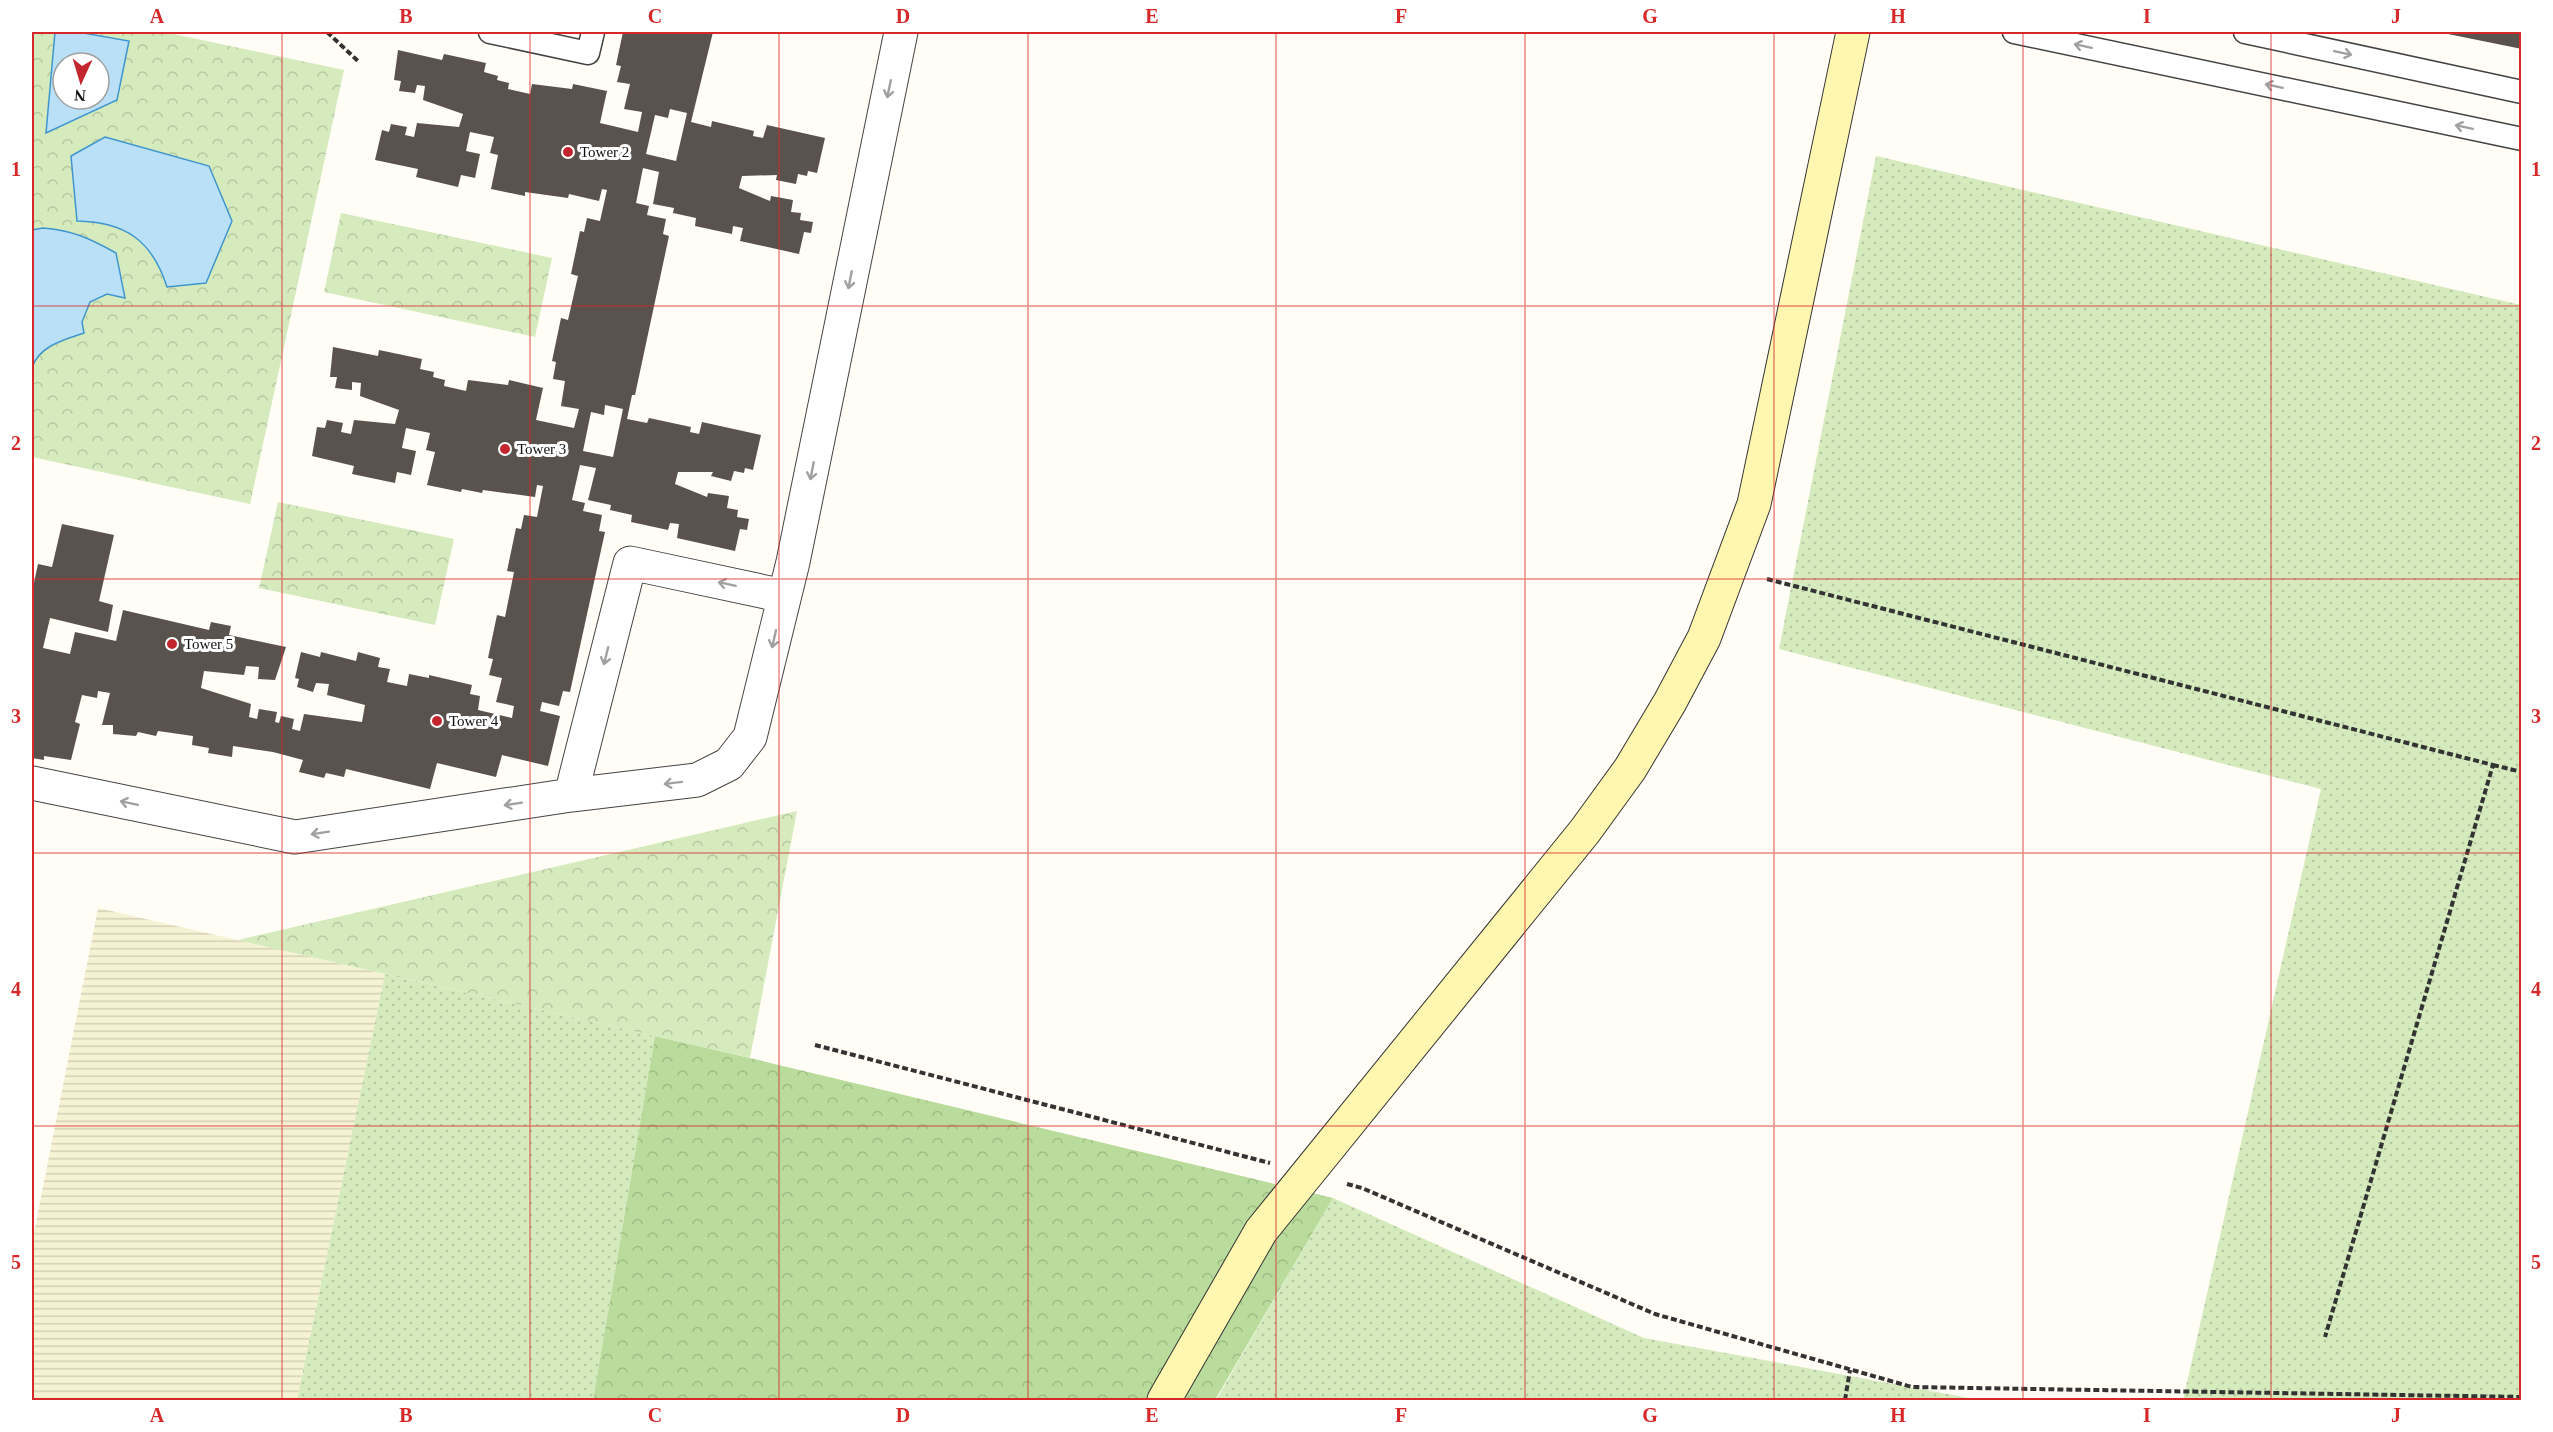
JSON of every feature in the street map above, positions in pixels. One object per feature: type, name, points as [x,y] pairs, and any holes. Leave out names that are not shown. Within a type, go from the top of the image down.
[{"type":"street","points":[[32,783],[295,837],[571,795],[697,780],[729,764],[750,738],[784,596],[901,32]]},
{"type":"street","points":[[1164,1401],[1261,1231],[1585,831],[1630,768],[1670,702],[1704,638],[1754,504],[1853,32]]},
{"type":"street","points":[[571,795],[630,563],[784,596]]},
{"type":"lane","points":[[490,32],[588,53],[593,32]]},
{"type":"lane","points":[[2014,32],[2522,139]]},
{"type":"lane","points":[[2245,32],[2522,92]]},
{"type":"path","points":[[327,32],[359,62]]},
{"type":"path","points":[[1731,570],[2522,772]]},
{"type":"path","points":[[2325,1337],[2493,765]]},
{"type":"path","points":[[814,1045],[1272,1164]]},
{"type":"path","points":[[1340,1182],[1362,1188],[1655,1314],[1912,1387],[2522,1397]]},
{"type":"path","points":[[1845,1401],[1850,1370]]},
{"type":"shaded area","points":[[98,908],[385,974],[297,1400],[32,1400],[32,1243]]},
{"type":"green space","points":[[32,32],[164,32],[344,70],[250,504],[32,457]]},
{"type":"green space","points":[[1876,156],[2521,305],[2521,1400],[2183,1400],[2321,789],[1779,649]]},
{"type":"green space","points":[[341,213],[552,258],[535,337],[324,292]]},
{"type":"green space","points":[[278,502],[454,539],[435,625],[259,588]]},
{"type":"green space","points":[[797,811],[750,1058],[238,940]]},
{"type":"green space","points":[[385,974],[655,1036],[593,1400],[297,1400]]},
{"type":"green space","points":[[655,1036],[1333,1198],[1215,1400],[593,1400]]},
{"type":"green space","points":[[1333,1198],[1644,1338],[1980,1400],[1216,1400]]},
{"type":"water","points":[[55,32],[78,32],[129,41],[117,100],[111,103],[111,51],[53,51]]},
{"type":"water","points":[[51,77],[51,111],[93,111],[46,133]]},
{"type":"water","points":[[105,137],[209,166],[232,221],[206,283],[167,287],[153,257],[134,237],[109,225],[77,221],[71,156]]},
{"type":"water","points":[[43,228],[81,236],[116,253],[125,298],[107,294],[90,302],[82,322],[84,333],[46,349],[35,360],[32,368],[32,230]]},
{"type":"building","points":[[623,32],[713,32],[691,122],[711,127],[712,121],[754,131],[753,136],[763,138],[767,125],[825,138],[817,173],[808,171],[807,176],[798,174],[796,184],[776,180],[777,175],[742,176],[739,188],[770,201],[771,196],[793,200],[791,212],[801,213],[800,220],[813,222],[811,233],[804,232],[799,254],[740,241],[743,228],[733,226],[732,234],[695,226],[696,218],[673,213],[674,208],[653,204],[659,172],[643,168],[636,203],[649,206],[647,215],[666,219],[663,234],[669,236],[635,395],[632,395],[627,419],[647,423],[649,418],[691,427],[690,432],[699,434],[702,422],[761,435],[753,470],[745,468],[744,473],[734,471],[731,481],[711,476],[713,472],[678,472],[675,484],[707,497],[708,493],[729,496],[727,508],[738,510],[737,517],[749,519],[747,530],[740,529],[735,551],[677,538],[679,524],[670,523],[668,530],[631,522],[632,515],[610,510],[611,505],[588,500],[596,468],[580,465],[572,500],[585,503],[583,511],[602,515],[599,531],[605,532],[570,692],[563,691],[559,706],[542,702],[540,711],[560,716],[548,766],[502,755],[496,777],[437,763],[430,789],[346,769],[344,777],[326,773],[324,778],[299,772],[303,760],[273,752],[233,746],[232,757],[208,753],[209,748],[192,745],[193,736],[158,731],[156,736],[138,732],[136,736],[113,734],[113,725],[102,725],[110,693],[98,691],[97,698],[82,695],[75,722],[80,724],[71,760],[44,756],[44,760],[32,758],[32,592],[38,564],[52,567],[62,524],[114,535],[99,601],[113,605],[108,632],[50,618],[43,648],[70,654],[75,632],[116,641],[123,610],[209,630],[211,622],[231,626],[229,635],[286,647],[275,680],[258,679],[259,667],[246,666],[244,675],[204,671],[201,688],[251,704],[249,717],[257,719],[259,709],[277,712],[275,722],[279,723],[281,716],[294,719],[292,729],[300,731],[304,714],[362,722],[365,705],[327,695],[329,684],[316,683],[313,692],[297,687],[299,679],[295,678],[301,652],[320,657],[321,652],[356,661],[358,652],[380,658],[378,667],[390,669],[387,682],[407,686],[409,674],[429,678],[429,675],[472,685],[470,694],[480,696],[478,710],[512,718],[514,706],[496,702],[502,678],[489,675],[493,659],[488,658],[497,615],[505,617],[514,572],[507,571],[516,528],[521,529],[524,515],[537,517],[543,486],[537,485],[535,497],[483,490],[482,493],[462,489],[461,492],[427,485],[435,452],[426,450],[430,433],[406,428],[402,448],[416,451],[411,475],[397,472],[395,483],[352,474],[354,466],[312,456],[317,427],[325,428],[327,420],[343,423],[341,432],[351,434],[354,420],[395,424],[399,410],[360,396],[361,383],[352,382],[352,390],[335,388],[337,377],[330,377],[333,347],[378,356],[379,350],[422,359],[420,369],[434,372],[433,377],[445,380],[444,386],[466,391],[468,380],[508,385],[509,380],[543,388],[536,420],[574,428],[579,409],[561,406],[565,381],[553,379],[556,362],[552,361],[561,318],[568,320],[578,276],[571,274],[580,231],[584,232],[587,218],[600,221],[607,190],[602,189],[599,201],[569,194],[568,198],[525,192],[525,196],[491,189],[498,155],[490,153],[494,137],[470,132],[466,151],[480,154],[475,178],[461,175],[458,187],[416,177],[418,169],[375,160],[382,130],[389,132],[391,124],[407,127],[405,135],[414,137],[417,123],[459,127],[463,114],[423,100],[425,86],[417,85],[415,93],[399,91],[401,81],[394,80],[398,50],[442,60],[444,54],[486,63],[484,72],[498,76],[497,80],[509,83],[508,89],[530,94],[532,84],[572,89],[573,84],[607,91],[600,123],[638,132],[642,112],[624,109],[630,84],[617,82],[621,66],[616,65]],"holes":[[[670,109],[687,113],[676,161],[646,154],[655,115],[668,118]],[[605,405],[623,409],[613,457],[583,451],[591,412],[604,415]]]},
{"type":"building","points":[[2522,32],[2522,49],[2443,33]]},
{"type":"place","name":"Tower 2","points":[[568,152]]},
{"type":"place","name":"Tower 3","points":[[505,449]]},
{"type":"place","name":"Tower 5","points":[[172,644]]},
{"type":"place","name":"Tower 4","points":[[437,721]]}]
